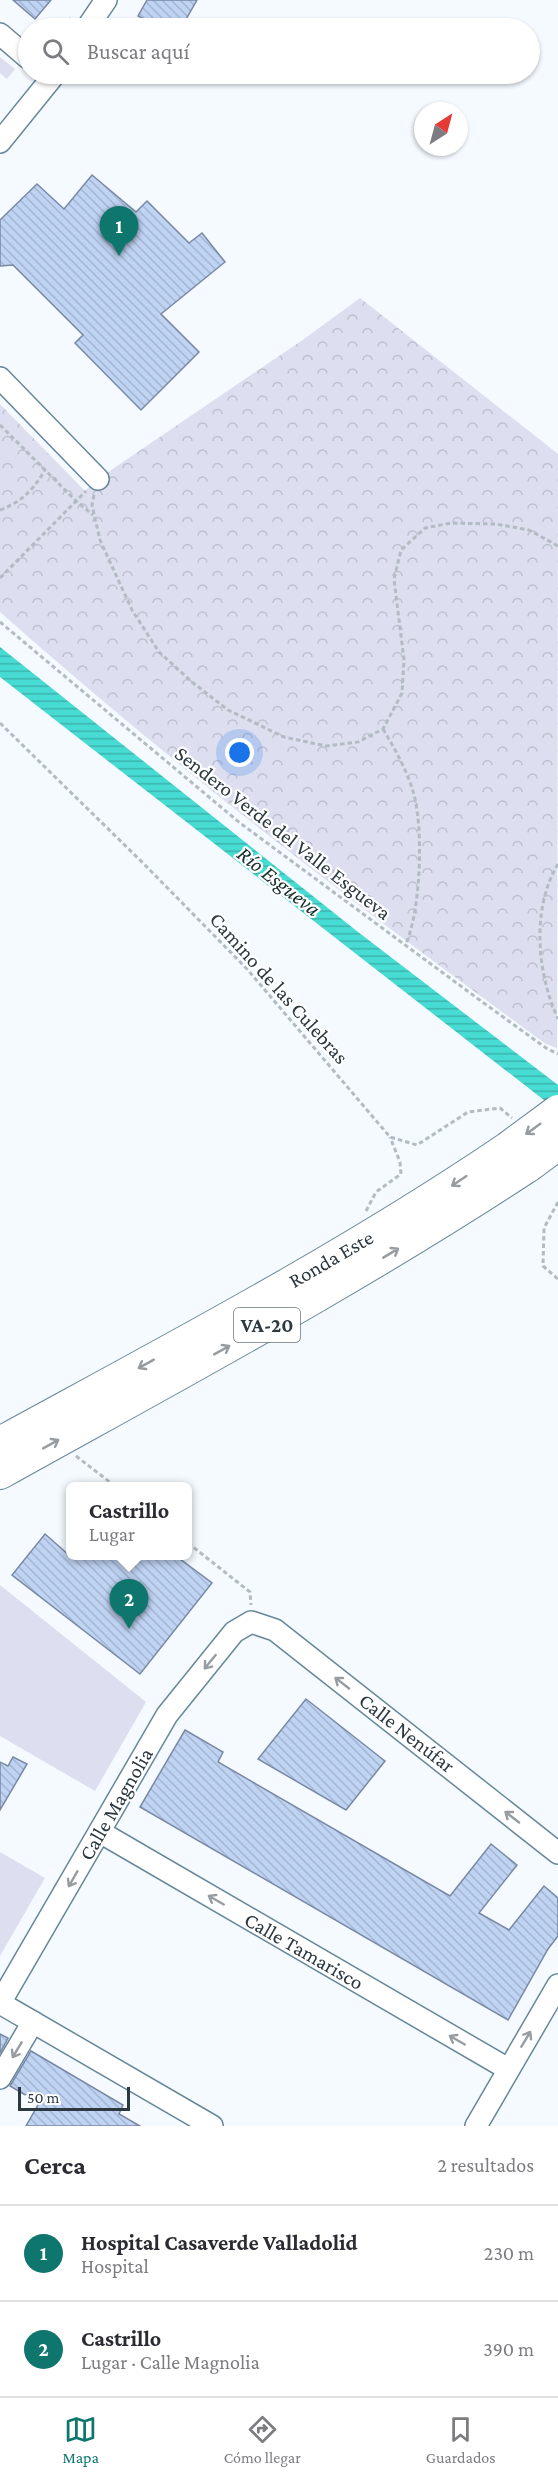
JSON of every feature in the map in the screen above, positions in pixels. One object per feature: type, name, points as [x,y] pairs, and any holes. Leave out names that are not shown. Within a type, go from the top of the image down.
[{"type":"highway","name":"Ronda Este","points":[[0,1473],[328,1291],[453,1216],[518,1145],[558,1111]]},
{"type":"highway","name":"Ronda Este","points":[[0,1443],[339,1256],[518,1145],[558,1144]]},
{"type":"street","points":[[94,18],[106,0]]},
{"type":"street","points":[[0,34],[18,49]]},
{"type":"street","points":[[0,142],[45,84]]},
{"type":"street","points":[[0,378],[98,479]]},
{"type":"street","name":"Calle Magnolia","points":[[0,2003],[167,1715],[234,1632],[251,1622]]},
{"type":"street","name":"Calle Nenúfar","points":[[251,1622],[275,1630],[558,1853]]},
{"type":"street","name":"Calle Tamarisco","points":[[100,1832],[508,2069]]},
{"type":"street","points":[[476,2126],[558,1985]]},
{"type":"street","points":[[0,2003],[212,2126]]},
{"type":"street","points":[[0,2078],[33,2022]]},
{"type":"path","points":[[0,424],[45,471],[95,516]]},
{"type":"path","points":[[0,510],[14,505],[34,490],[45,471]]},
{"type":"path","points":[[0,578],[98,479]]},
{"type":"path","points":[[98,479],[92,505],[100,540],[127,600],[159,651],[192,682],[228,710],[284,737],[326,746],[358,742],[383,729],[402,693],[404,660],[394,579],[401,550],[425,528],[452,523],[496,524],[529,530],[558,546]]},
{"type":"path","name":"Sendero Verde del Valle Esgueva","points":[[0,622],[240,823],[405,946],[546,1048],[558,1054]]},
{"type":"path","name":"Camino de las Culebras","points":[[0,723],[248,969],[390,1137]]},
{"type":"path","points":[[383,729],[402,762],[413,793],[418,821],[418,871],[415,900],[405,946]]},
{"type":"path","points":[[558,864],[547,884],[541,934],[541,964],[558,1019]]},
{"type":"path","points":[[390,1137],[417,1145],[468,1112],[500,1108],[518,1145]]},
{"type":"path","points":[[365,1212],[375,1191],[400,1174],[400,1162],[390,1137]]},
{"type":"path","points":[[558,1202],[544,1228],[543,1266],[558,1279]]},
{"type":"path","points":[[75,1455],[110,1482]]},
{"type":"path","points":[[192,1546],[250,1592],[251,1622]]},
{"type":"green space","points":[[0,57],[15,69],[7,79],[0,73]]},
{"type":"green space","points":[[360,298],[558,454],[557,1048],[546,1044],[268,835],[132,726],[0,612],[0,404],[85,491],[98,479],[304,339]]},
{"type":"green space","points":[[0,1585],[146,1702],[95,1791],[0,1736]]},
{"type":"green space","points":[[0,1852],[45,1878],[0,1956]]},
{"type":"water","name":"Río Esgueva","points":[[0,647],[358,932],[558,1085],[558,1111],[0,677]]},
{"type":"building","points":[[13,0],[51,0],[34,18]]},
{"type":"building","points":[[147,0],[197,0],[187,18],[142,18],[138,16]]},
{"type":"building","points":[[92,175],[136,212],[147,201],[189,243],[202,233],[225,262],[161,314],[199,352],[141,410],[75,343],[83,335],[13,265],[0,266],[0,220],[37,184],[64,209]]},
{"type":"building","points":[[45,1534],[66,1552],[66,1560],[181,1560],[212,1583],[140,1674],[12,1575]]},
{"type":"building","points":[[306,1699],[385,1761],[346,1810],[258,1759]]},
{"type":"building","points":[[185,1730],[223,1752],[218,1762],[450,1896],[491,1844],[517,1865],[479,1913],[509,1930],[544,1886],[558,1898],[558,1936],[548,1949],[508,2020],[140,1807]]},
{"type":"building","points":[[13,1757],[27,1764],[0,1810],[0,1762],[8,1766]]},
{"type":"building","points":[[0,2034],[8,2038],[0,2053]]},
{"type":"building","points":[[31,2051],[123,2105],[119,2114],[140,2126],[26,2126],[39,2103],[10,2086]]},
{"type":"place","name":"Hospital Casaverde Valladolid","points":[[119,256]]},
{"type":"place","name":"Castrillo","points":[[129,1629]]}]
